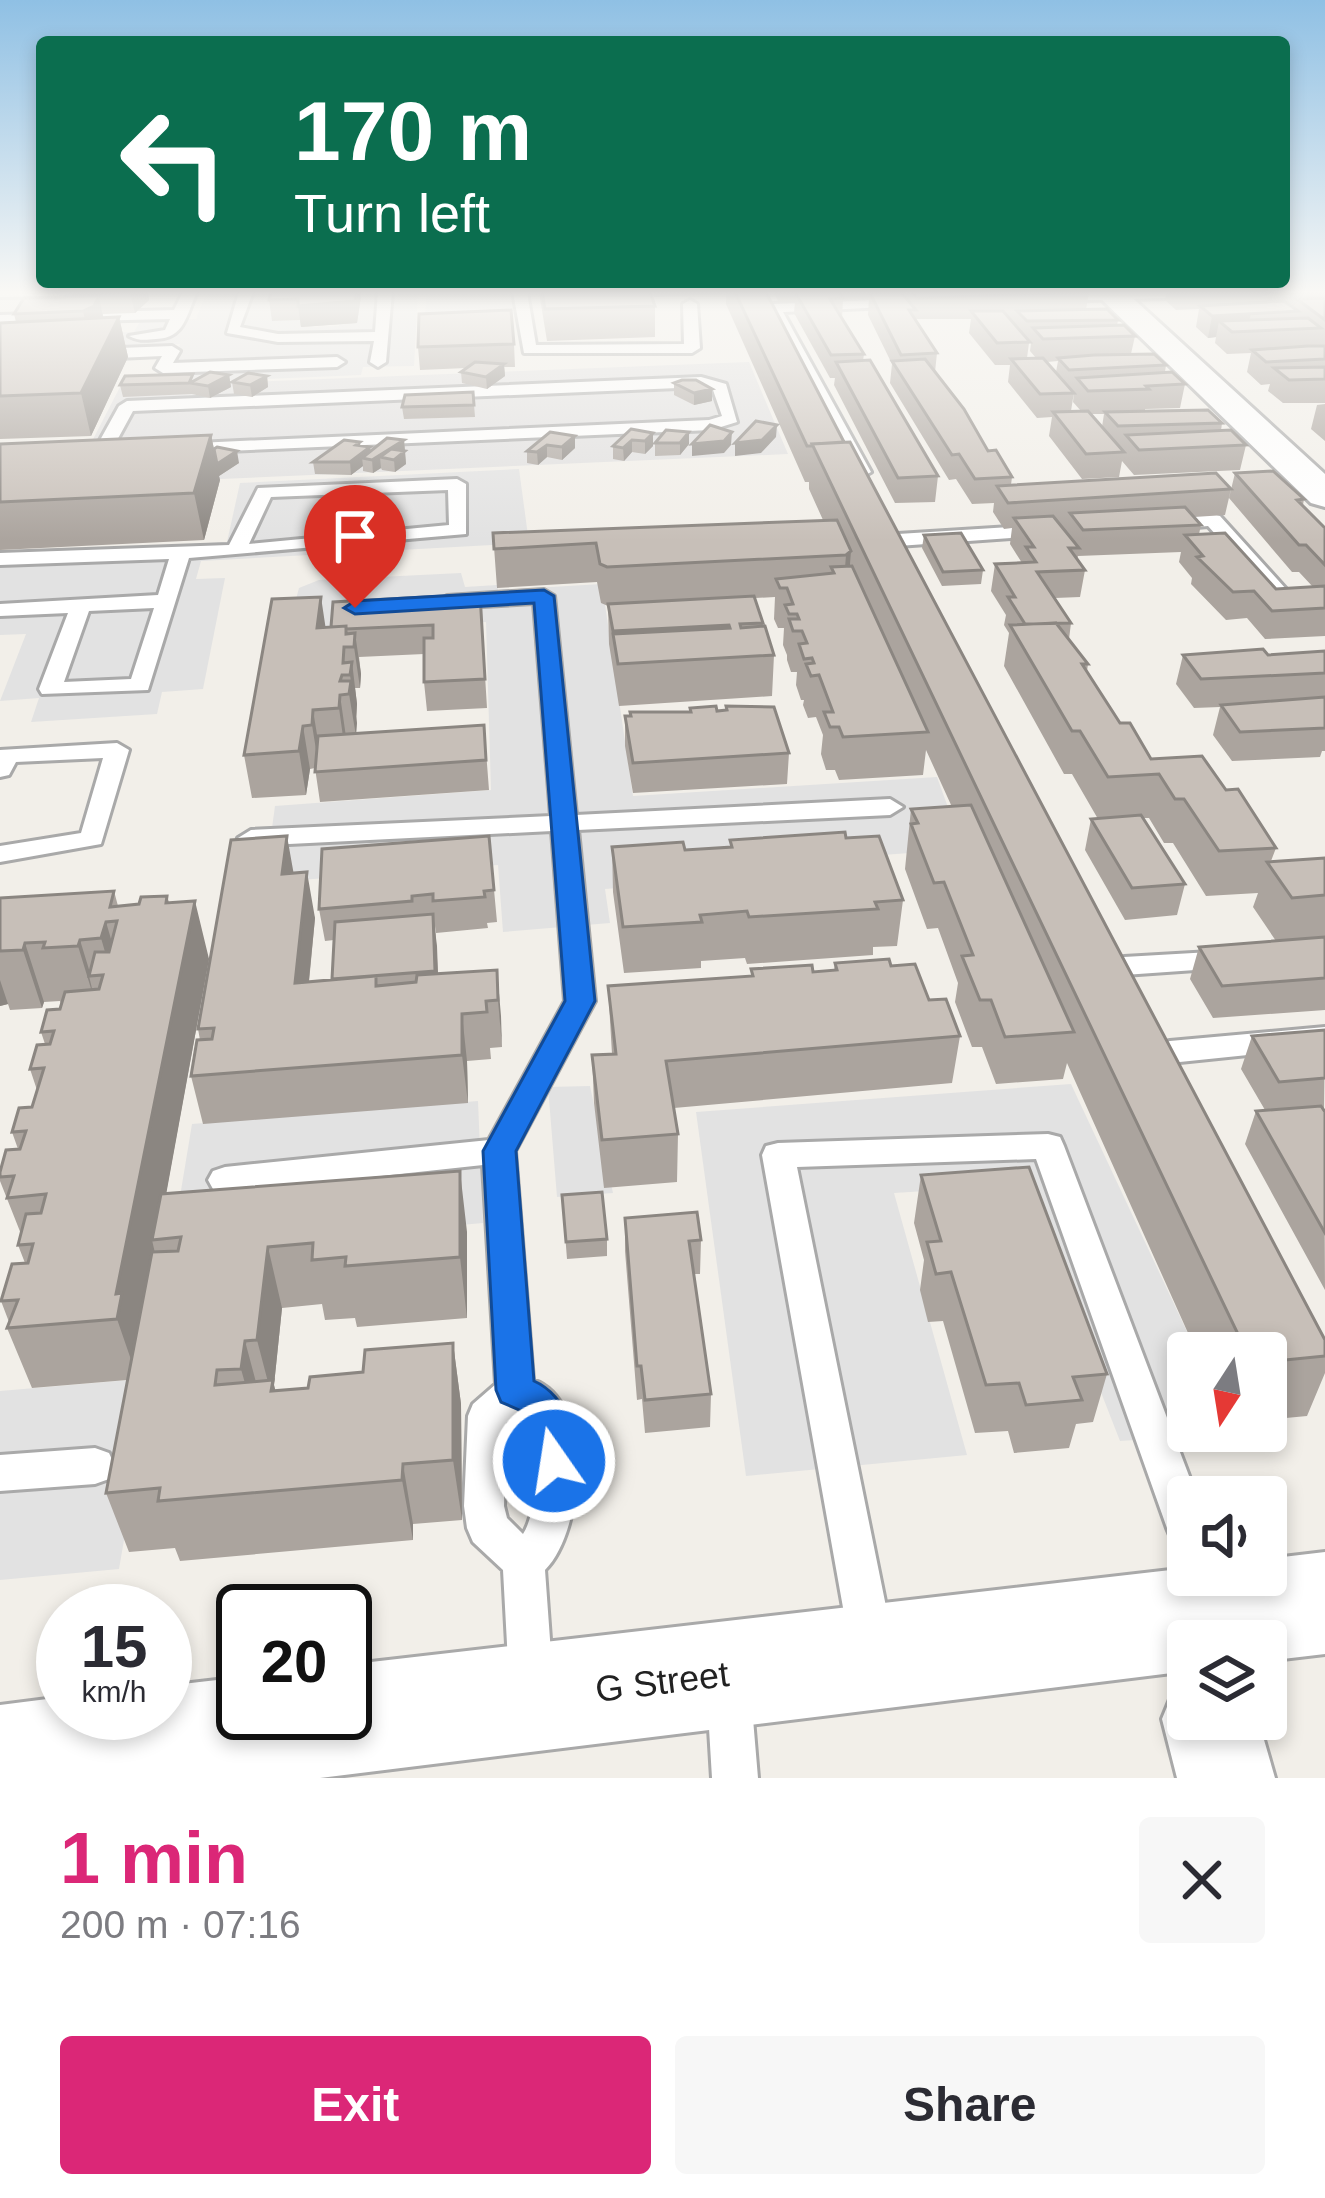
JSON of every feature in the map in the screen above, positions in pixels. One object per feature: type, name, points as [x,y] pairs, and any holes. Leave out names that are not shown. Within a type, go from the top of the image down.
[{"type":"street","points":[[1198,375],[1325,495]]},
{"type":"street","name":"G Street","points":[[0,1761],[874,1656],[1192,1596]]},
{"type":"street","name":"G Street","points":[[1213,1596],[1325,1603]]},
{"type":"street","points":[[1216,1740],[1226,1778]]},
{"type":"lane","points":[[810,375],[892,529],[1123,526]]},
{"type":"lane","points":[[103,452],[127,406],[700,382],[720,387],[731,412],[731,418],[711,425],[173,448]]},
{"type":"lane","points":[[82,452],[126,450]]},
{"type":"lane","points":[[0,559],[236,551],[459,530],[457,484],[264,492],[236,551]]},
{"type":"lane","points":[[1146,524],[1213,520],[1288,603]]},
{"type":"lane","points":[[82,606],[50,689],[140,685],[181,553]]},
{"type":"lane","points":[[426,604],[544,596],[580,1001],[499,1151],[515,1390]]},
{"type":"lane","points":[[0,610],[166,601]]},
{"type":"lane","points":[[0,770],[7,755],[117,750],[92,839],[0,854]]},
{"type":"lane","points":[[251,838],[890,807]]},
{"type":"lane","points":[[1143,1000],[1119,956],[1258,958]]},
{"type":"lane","points":[[1171,1054],[1325,1037]]},
{"type":"lane","points":[[874,1656],[778,1155],[1048,1146],[1167,1505]]},
{"type":"lane","points":[[225,1180],[499,1151]]},
{"type":"lane","points":[[515,1390],[487,1416],[484,1506],[488,1528],[523,1562],[532,1697]]},
{"type":"lane","points":[[515,1390],[540,1401],[549,1418],[554,1461],[552,1519],[542,1542],[523,1562]]},
{"type":"lane","points":[[0,1472],[95,1466]]},
{"type":"lane","points":[[727,1673],[735,1778]]},
{"type":"shaded area","points":[[169,375],[361,375],[361,375],[166,383]]},
{"type":"shaded area","points":[[423,375],[754,375],[788,454],[37,487],[89,447],[120,387]]},
{"type":"shaded area","points":[[519,469],[529,543],[201,561],[196,579],[225,578],[203,689],[162,692],[157,714],[31,722],[39,698],[0,701],[26,634],[0,635],[0,554],[227,542],[240,483]]},
{"type":"shaded area","points":[[461,573],[465,587],[497,585],[498,590],[602,584],[633,796],[937,777],[963,849],[655,872],[657,885],[605,889],[610,923],[503,932],[498,865],[246,884],[253,830],[272,828],[275,806],[491,790],[486,622],[343,631],[285,640],[299,588],[319,580]]},
{"type":"shaded area","points":[[1071,1084],[1187,1332],[1167,1332],[1167,1438],[1120,1441],[1020,1185],[894,1193],[967,1455],[746,1476],[696,1112]]},
{"type":"shaded area","points":[[590,1086],[613,1193],[557,1197],[548,1087]]},
{"type":"shaded area","points":[[478,1101],[483,1223],[171,1251],[192,1124]]},
{"type":"shaded area","points":[[152,1378],[119,1569],[0,1580],[0,1391]]},
{"type":"building","points":[[0,375],[90,375],[81,393],[0,396]]},
{"type":"building","points":[[193,375],[189,383],[120,385],[125,376]]},
{"type":"building","points":[[205,375],[229,375],[208,386],[190,383]]},
{"type":"building","points":[[244,375],[267,376],[250,385],[232,382]]},
{"type":"building","points":[[774,375],[809,375],[844,442],[807,446]]},
{"type":"building","points":[[843,375],[879,375],[938,476],[898,478]]},
{"type":"building","points":[[901,375],[937,375],[988,451],[996,450],[1012,477],[975,479],[959,454],[952,455]]},
{"type":"building","points":[[1024,375],[1058,375],[1074,393],[1040,394]]},
{"type":"building","points":[[1175,375],[1185,384],[1088,391],[1077,378]]},
{"type":"building","points":[[1283,375],[1325,375],[1325,379],[1289,380]]},
{"type":"building","points":[[696,380],[712,389],[694,393],[674,383]]},
{"type":"building","points":[[473,392],[474,405],[402,407],[405,395]]},
{"type":"building","points":[[1208,410],[1222,423],[1118,426],[1105,412]]},
{"type":"building","points":[[1088,411],[1124,452],[1086,454],[1053,412]]},
{"type":"building","points":[[756,421],[777,425],[762,440],[735,443]]},
{"type":"building","points":[[710,425],[732,432],[724,441],[692,444]]},
{"type":"building","points":[[631,429],[653,433],[645,441],[613,446]]},
{"type":"building","points":[[666,430],[689,432],[680,443],[655,443]]},
{"type":"building","points":[[1231,430],[1246,445],[1139,450],[1126,435]]},
{"type":"building","points":[[550,432],[575,436],[562,447],[547,445],[537,452],[527,451]]},
{"type":"building","points":[[211,435],[194,493],[0,502],[0,444]]},
{"type":"building","points":[[387,438],[404,440],[372,460],[362,458]]},
{"type":"building","points":[[344,440],[370,447],[350,462],[313,462]]},
{"type":"building","points":[[850,442],[1325,1340],[1325,1356],[1287,1360],[1287,1332],[1237,1332],[812,444]]},
{"type":"building","points":[[217,447],[237,451],[217,464]]},
{"type":"building","points":[[391,449],[405,451],[394,460],[380,457]]},
{"type":"building","points":[[1273,471],[1304,499],[1297,500],[1325,528],[1325,565],[1306,545],[1299,545],[1235,473]]},
{"type":"building","points":[[1216,473],[1231,489],[1008,503],[997,486]]},
{"type":"building","points":[[1185,507],[1201,525],[1083,530],[1070,513]]},
{"type":"building","points":[[1053,516],[1079,548],[1069,548],[1085,570],[1037,572],[1071,623],[1025,624],[995,564],[1036,562],[1026,547],[1034,547],[1014,518]]},
{"type":"building","points":[[837,520],[851,551],[846,555],[607,567],[600,564],[596,543],[494,549],[493,533]]},
{"type":"building","points":[[961,533],[983,570],[943,572],[924,535]]},
{"type":"building","points":[[1225,533],[1276,589],[1325,586],[1325,608],[1272,611],[1254,591],[1233,592],[1197,557],[1203,556],[1185,535]]},
{"type":"building","points":[[852,566],[928,732],[843,737],[839,727],[830,727],[824,712],[833,712],[819,675],[811,676],[806,664],[814,663],[812,658],[804,659],[799,644],[807,643],[802,631],[793,631],[789,619],[799,619],[785,605],[793,604],[787,588],[780,588],[776,579],[834,573],[831,567]]},
{"type":"building","points":[[480,594],[485,679],[424,682],[424,638],[433,638],[433,625],[331,627],[333,602]]},
{"type":"building","points":[[754,596],[763,623],[740,624],[741,628],[765,626],[774,655],[618,664],[613,634],[730,628],[613,631],[608,604]]},
{"type":"building","points":[[321,597],[317,628],[346,626],[346,634],[355,633],[354,647],[344,647],[343,663],[352,662],[350,675],[342,675],[340,681],[351,681],[349,694],[340,695],[339,708],[313,710],[312,725],[303,726],[299,751],[244,755],[272,599]]},
{"type":"building","points":[[1056,623],[1088,664],[1082,664],[1120,723],[1130,723],[1151,759],[1202,756],[1226,790],[1238,789],[1276,848],[1219,851],[1184,799],[1175,799],[1159,774],[1108,777],[1080,731],[1072,731],[1010,625]]},
{"type":"building","points":[[1263,649],[1268,655],[1325,651],[1325,673],[1201,679],[1183,655]]},
{"type":"building","points":[[1325,697],[1325,728],[1240,732],[1221,705]]},
{"type":"building","points":[[716,706],[717,711],[727,710],[726,706],[774,707],[789,753],[633,763],[625,716],[631,716],[630,712],[691,712],[690,708]]},
{"type":"building","points":[[484,725],[486,760],[315,772],[318,736]]},
{"type":"building","points":[[971,805],[1074,1032],[1005,1037],[991,1000],[980,1000],[962,956],[973,955],[944,882],[934,883],[911,824],[918,823],[911,809]]},
{"type":"building","points":[[1141,815],[1185,884],[1132,888],[1091,819]]},
{"type":"building","points":[[845,832],[846,838],[879,836],[903,900],[875,902],[878,909],[749,917],[747,911],[700,915],[702,922],[623,927],[612,847],[683,842],[685,850],[732,847],[730,840]]},
{"type":"building","points":[[287,836],[282,874],[307,872],[295,983],[376,976],[376,986],[416,982],[417,975],[497,970],[498,1000],[486,1001],[487,1012],[462,1014],[462,1055],[191,1076],[197,1040],[212,1039],[214,1028],[198,1029],[231,840]]},
{"type":"building","points":[[489,836],[494,890],[484,891],[485,897],[433,901],[433,894],[412,896],[412,901],[319,909],[322,849]]},
{"type":"building","points":[[1325,858],[1325,895],[1292,898],[1267,862]]},
{"type":"building","points":[[114,891],[110,907],[139,904],[141,897],[167,896],[166,903],[195,901],[116,1294],[122,1293],[117,1319],[7,1328],[18,1300],[1,1301],[12,1264],[28,1263],[33,1244],[18,1245],[26,1214],[41,1213],[46,1194],[7,1198],[14,1176],[0,1177],[0,1172],[6,1150],[20,1149],[26,1131],[12,1132],[19,1108],[32,1107],[44,1068],[30,1069],[37,1045],[50,1044],[54,1031],[41,1032],[47,1010],[60,1009],[65,992],[99,989],[103,975],[89,976],[95,952],[109,952],[117,921],[106,922],[101,938],[80,940],[78,946],[43,948],[45,942],[25,943],[23,950],[0,951],[0,898]]},
{"type":"building","points":[[433,914],[435,971],[332,979],[335,922]]},
{"type":"building","points":[[1325,937],[1325,978],[1222,986],[1199,947]]},
{"type":"building","points":[[889,959],[891,966],[915,964],[929,1000],[946,999],[960,1036],[666,1061],[678,1134],[602,1140],[592,1055],[616,1054],[608,986],[753,976],[751,969],[812,965],[813,972],[837,970],[835,963]]},
{"type":"building","points":[[1325,1030],[1325,1078],[1279,1082],[1252,1036]]},
{"type":"building","points":[[1321,1106],[1325,1112],[1325,1233],[1256,1111]]},
{"type":"building","points":[[1029,1167],[1107,1374],[1073,1377],[1082,1400],[1026,1405],[1019,1383],[986,1385],[951,1272],[936,1274],[927,1242],[941,1241],[921,1175]]},
{"type":"building","points":[[460,1171],[460,1257],[345,1266],[346,1257],[312,1260],[313,1243],[268,1247],[257,1340],[245,1341],[241,1369],[217,1370],[215,1385],[273,1380],[271,1391],[308,1388],[310,1377],[363,1372],[365,1350],[453,1343],[453,1460],[403,1464],[402,1480],[158,1501],[160,1488],[106,1493],[152,1252],[178,1251],[181,1237],[152,1240],[161,1194]]},
{"type":"building","points":[[602,1192],[607,1239],[566,1242],[562,1195]]},
{"type":"building","points":[[697,1212],[701,1240],[689,1241],[711,1394],[645,1400],[641,1366],[637,1366],[625,1218]]},
{"type":"route","points":[[355,608],[544,596],[580,1001],[499,1151],[515,1390],[540,1401],[549,1418],[554,1461]]}]
